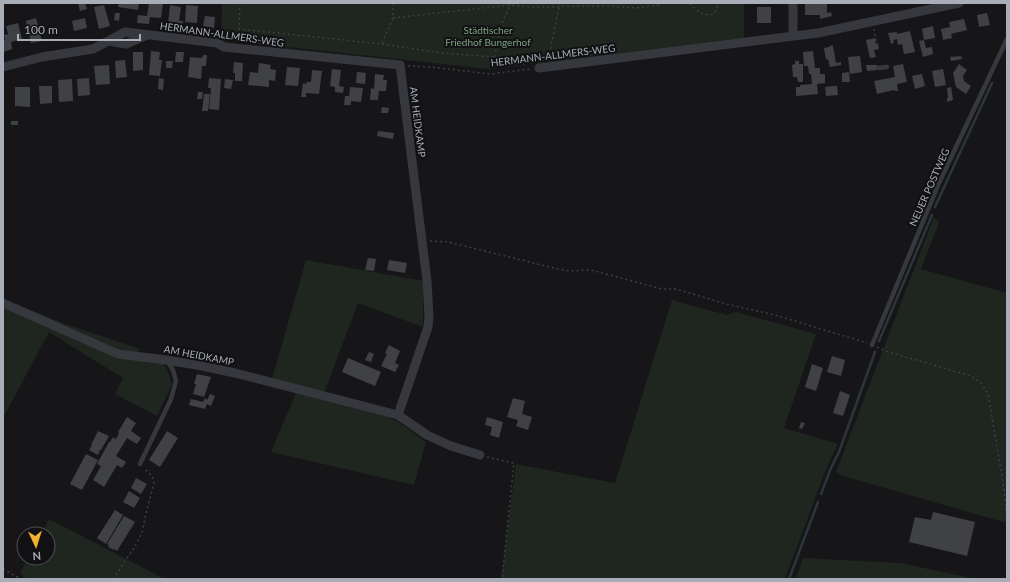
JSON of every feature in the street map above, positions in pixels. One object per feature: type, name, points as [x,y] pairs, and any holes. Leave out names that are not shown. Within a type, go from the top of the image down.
[{"type":"street","points":[[793,3],[793,36]]},
{"type":"street","name":"HERMANN-ALLMERS-WEG","points":[[539,68],[818,33],[959,3]]},
{"type":"street","name":"HERMANN-ALLMERS-WEG","points":[[3,67],[42,57],[93,49],[125,32],[217,42],[224,47],[400,65]]},
{"type":"street","name":"AM HEIDKAMP","points":[[398,415],[428,327],[429,316],[427,281],[400,65]]},
{"type":"street","name":"AM HEIDKAMP","points":[[3,303],[118,354],[197,365],[235,373],[398,415],[427,435],[451,446],[480,455]]},
{"type":"lane","name":"NEUER POSTWEG","points":[[872,344],[939,183],[1007,39]]},
{"type":"lane","points":[[878,68],[887,67]]},
{"type":"lane","points":[[140,464],[171,399],[176,381],[173,370],[166,360]]},
{"type":"path","points":[[240,3],[238,29],[382,44],[441,53],[495,56],[549,56],[560,3]]},
{"type":"path","points":[[382,44],[393,18],[393,3]]},
{"type":"path","points":[[393,18],[510,4],[530,7],[608,6],[636,8],[659,5],[662,3]]},
{"type":"path","points":[[690,3],[697,11],[705,16],[714,14],[719,3]]},
{"type":"path","points":[[495,56],[500,27],[510,4]]},
{"type":"path","points":[[872,22],[876,41]]},
{"type":"path","name":"HERMANN-ALLMERS-WEG","points":[[400,65],[490,74],[539,68]]},
{"type":"path","points":[[422,241],[434,240],[448,242],[558,269],[570,271],[591,270],[662,289],[676,289],[726,304],[775,314],[872,344],[885,351],[971,376],[981,383],[988,394],[1004,488],[1007,519]]},
{"type":"path","points":[[480,455],[514,463],[502,579]]},
{"type":"path","points":[[113,579],[134,548],[142,533],[154,483],[152,476],[140,464]]},
{"type":"path","points":[[3,569],[21,579]]},
{"type":"green space","name":"Städtischer Friedhof Bungerhof","points":[[222,3],[744,3],[744,38],[489,69],[221,40]]},
{"type":"green space","points":[[934,217],[939,223],[921,269],[1007,293],[1007,523],[843,476],[836,472]]},
{"type":"green space","points":[[306,260],[423,281],[423,327],[358,303],[324,393],[272,379]]},
{"type":"green space","points":[[3,299],[65,324],[140,349],[133,358],[162,362],[167,369],[172,385],[157,416],[115,394],[123,378],[49,332],[3,418]]},
{"type":"green space","points":[[672,300],[727,315],[736,312],[816,334],[784,428],[838,444],[826,469],[785,579],[501,579],[516,464],[615,483]]},
{"type":"green space","points":[[296,393],[384,416],[397,421],[426,442],[414,485],[271,452]]},
{"type":"green space","points":[[49,519],[164,579],[29,579],[24,577],[20,573],[24,566],[56,566],[56,526],[45,526]]},
{"type":"green space","points":[[803,558],[900,563],[976,579],[796,579]]},
{"type":"building","points":[[78,3],[85,3],[87,9],[80,11]]},
{"type":"building","points":[[119,3],[139,3],[138,10],[118,7]]},
{"type":"building","points":[[149,3],[163,3],[161,18],[150,17],[149,24],[137,23],[138,15],[147,16]]},
{"type":"building","points":[[827,3],[827,13],[831,12],[832,16],[820,19],[820,15],[805,15],[805,4]]},
{"type":"building","points":[[104,5],[110,26],[99,29],[94,7]]},
{"type":"building","points":[[170,5],[181,7],[179,21],[183,21],[182,28],[174,27],[174,25],[168,24]]},
{"type":"building","points":[[186,5],[198,6],[197,23],[185,22]]},
{"type":"building","points":[[757,7],[771,7],[771,23],[757,23]]},
{"type":"building","points":[[115,13],[120,13],[119,21],[114,20]]},
{"type":"building","points":[[987,13],[990,25],[979,27],[977,15]]},
{"type":"building","points":[[205,16],[215,17],[214,28],[203,26]]},
{"type":"building","points":[[36,18],[42,41],[31,43],[26,21]]},
{"type":"building","points":[[85,18],[87,28],[74,31],[72,21]]},
{"type":"building","points":[[964,19],[967,30],[951,34],[952,38],[943,40],[941,29],[950,27],[949,22]]},
{"type":"building","points":[[18,23],[22,39],[11,42],[12,49],[3,52],[3,40],[5,40],[4,35],[8,34],[6,26]]},
{"type":"building","points":[[933,26],[935,38],[924,40],[922,29]]},
{"type":"building","points":[[910,31],[915,52],[904,54],[902,44],[898,45],[897,39],[893,40],[894,43],[891,44],[888,33],[897,32],[897,34]]},
{"type":"building","points":[[875,38],[879,49],[874,50],[876,57],[870,58],[866,40]]},
{"type":"building","points":[[924,40],[926,48],[932,47],[933,54],[923,57],[919,41]]},
{"type":"building","points":[[832,45],[836,63],[841,62],[841,65],[830,67],[828,59],[826,60],[824,48]]},
{"type":"building","points":[[151,51],[160,52],[159,60],[162,60],[160,76],[149,75]]},
{"type":"building","points":[[813,51],[815,68],[820,68],[820,74],[825,74],[825,83],[817,84],[818,94],[796,96],[796,87],[800,87],[800,85],[812,84],[808,66],[804,66],[803,52]]},
{"type":"building","points":[[133,52],[143,52],[143,70],[133,71]]},
{"type":"building","points":[[176,52],[184,52],[183,62],[175,62]]},
{"type":"building","points":[[203,55],[207,55],[206,66],[202,66],[201,79],[188,77],[190,57],[202,58]]},
{"type":"building","points":[[860,56],[862,72],[850,74],[848,57]]},
{"type":"building","points":[[961,56],[962,59],[951,61],[950,57]]},
{"type":"building","points":[[125,60],[127,77],[116,78],[115,61]]},
{"type":"building","points":[[166,61],[173,61],[172,68],[166,68]]},
{"type":"building","points":[[795,61],[799,61],[799,64],[803,64],[803,82],[798,82],[797,77],[793,77],[792,65],[795,64]]},
{"type":"building","points":[[234,62],[243,63],[242,81],[235,81],[235,73],[233,73]]},
{"type":"building","points":[[259,63],[271,65],[270,69],[276,70],[275,81],[269,80],[269,87],[248,85],[250,72],[258,73]]},
{"type":"building","points":[[903,64],[907,82],[897,84],[898,91],[894,90],[877,94],[874,81],[895,77],[893,66]]},
{"type":"building","points":[[959,64],[967,70],[963,76],[964,81],[971,86],[966,94],[956,87],[953,73]]},
{"type":"building","points":[[109,65],[110,84],[96,85],[94,66]]},
{"type":"building","points":[[866,65],[877,65],[877,70],[867,71]]},
{"type":"building","points":[[287,67],[300,68],[298,86],[285,85]]},
{"type":"building","points":[[332,69],[341,70],[339,86],[344,87],[343,93],[335,92],[335,87],[330,86]]},
{"type":"building","points":[[943,69],[946,85],[935,87],[932,71]]},
{"type":"building","points":[[312,70],[322,71],[319,94],[306,93],[306,97],[301,97],[303,83],[306,84],[307,82],[311,82]]},
{"type":"building","points":[[357,72],[366,73],[365,84],[356,83]]},
{"type":"building","points":[[849,72],[850,82],[842,82],[842,73]]},
{"type":"building","points":[[375,74],[384,75],[383,80],[387,80],[386,91],[379,91],[378,100],[370,100],[371,88],[374,89]]},
{"type":"building","points":[[922,74],[925,86],[915,89],[912,76]]},
{"type":"building","points":[[89,78],[90,95],[78,96],[77,79]]},
{"type":"building","points":[[159,78],[164,79],[163,90],[158,89]]},
{"type":"building","points":[[209,78],[221,79],[219,110],[209,109],[211,88],[208,88]]},
{"type":"building","points":[[72,79],[73,101],[59,102],[58,80]]},
{"type":"building","points":[[225,79],[233,80],[231,89],[224,88]]},
{"type":"building","points":[[39,86],[52,86],[52,103],[40,104]]},
{"type":"building","points":[[837,86],[838,95],[826,96],[825,87]]},
{"type":"building","points":[[15,87],[30,87],[30,107],[15,106]]},
{"type":"building","points":[[350,87],[363,88],[361,102],[351,101],[351,105],[344,105],[345,96],[349,96]]},
{"type":"building","points":[[951,87],[953,100],[947,102],[947,88]]},
{"type":"building","points":[[198,92],[203,92],[202,99],[197,99]]},
{"type":"building","points":[[204,94],[210,94],[208,111],[202,111]]},
{"type":"building","points":[[382,107],[389,108],[388,113],[381,113]]},
{"type":"building","points":[[11,121],[18,121],[18,125],[11,125]]},
{"type":"building","points":[[378,131],[394,133],[393,139],[377,136]]},
{"type":"building","points":[[368,258],[376,259],[374,271],[365,270]]},
{"type":"building","points":[[389,260],[407,263],[405,273],[387,270]]},
{"type":"building","points":[[389,345],[400,351],[395,363],[399,365],[395,372],[381,366],[387,354],[385,353]]},
{"type":"building","points":[[369,352],[374,354],[371,362],[365,360]]},
{"type":"building","points":[[832,356],[845,360],[841,376],[827,372]]},
{"type":"building","points":[[348,358],[381,372],[375,386],[342,372]]},
{"type":"building","points":[[812,364],[823,368],[816,391],[805,387]]},
{"type":"building","points":[[197,374],[211,377],[204,397],[193,394]]},
{"type":"building","points":[[840,391],[850,395],[843,416],[833,413]]},
{"type":"building","points":[[210,394],[215,396],[211,406],[207,404],[205,409],[189,405],[191,399],[203,402],[205,398],[207,400]]},
{"type":"building","points":[[513,398],[525,401],[522,414],[532,417],[528,430],[516,426],[518,420],[507,417]]},
{"type":"building","points":[[127,417],[136,423],[131,431],[141,438],[137,444],[127,438],[116,456],[126,462],[122,468],[117,465],[104,487],[93,480],[101,466],[97,464],[109,442],[113,437],[116,439],[119,433],[118,432]]},
{"type":"building","points":[[487,417],[503,422],[499,438],[490,435],[492,427],[485,425]]},
{"type":"building","points":[[801,422],[805,423],[802,429],[799,428]]},
{"type":"building","points":[[98,431],[109,436],[98,455],[89,450]]},
{"type":"building","points":[[167,431],[178,438],[160,467],[149,460]]},
{"type":"building","points":[[86,454],[98,460],[82,490],[70,484]]},
{"type":"building","points":[[136,478],[147,484],[141,494],[131,488]]},
{"type":"building","points":[[129,491],[140,498],[134,508],[123,502]]},
{"type":"building","points":[[115,510],[123,515],[106,544],[97,538]]},
{"type":"building","points":[[933,512],[975,522],[967,556],[909,542],[915,517],[931,520]]},
{"type":"building","points":[[124,516],[135,522],[117,551],[108,547],[109,545],[107,544]]},
{"type":"waterway","points":[[935,207],[992,83]]},
{"type":"waterway","points":[[879,341],[932,215]]},
{"type":"waterway","points":[[821,494],[839,452],[875,352]]},
{"type":"waterway","points":[[789,579],[818,502]]}]
